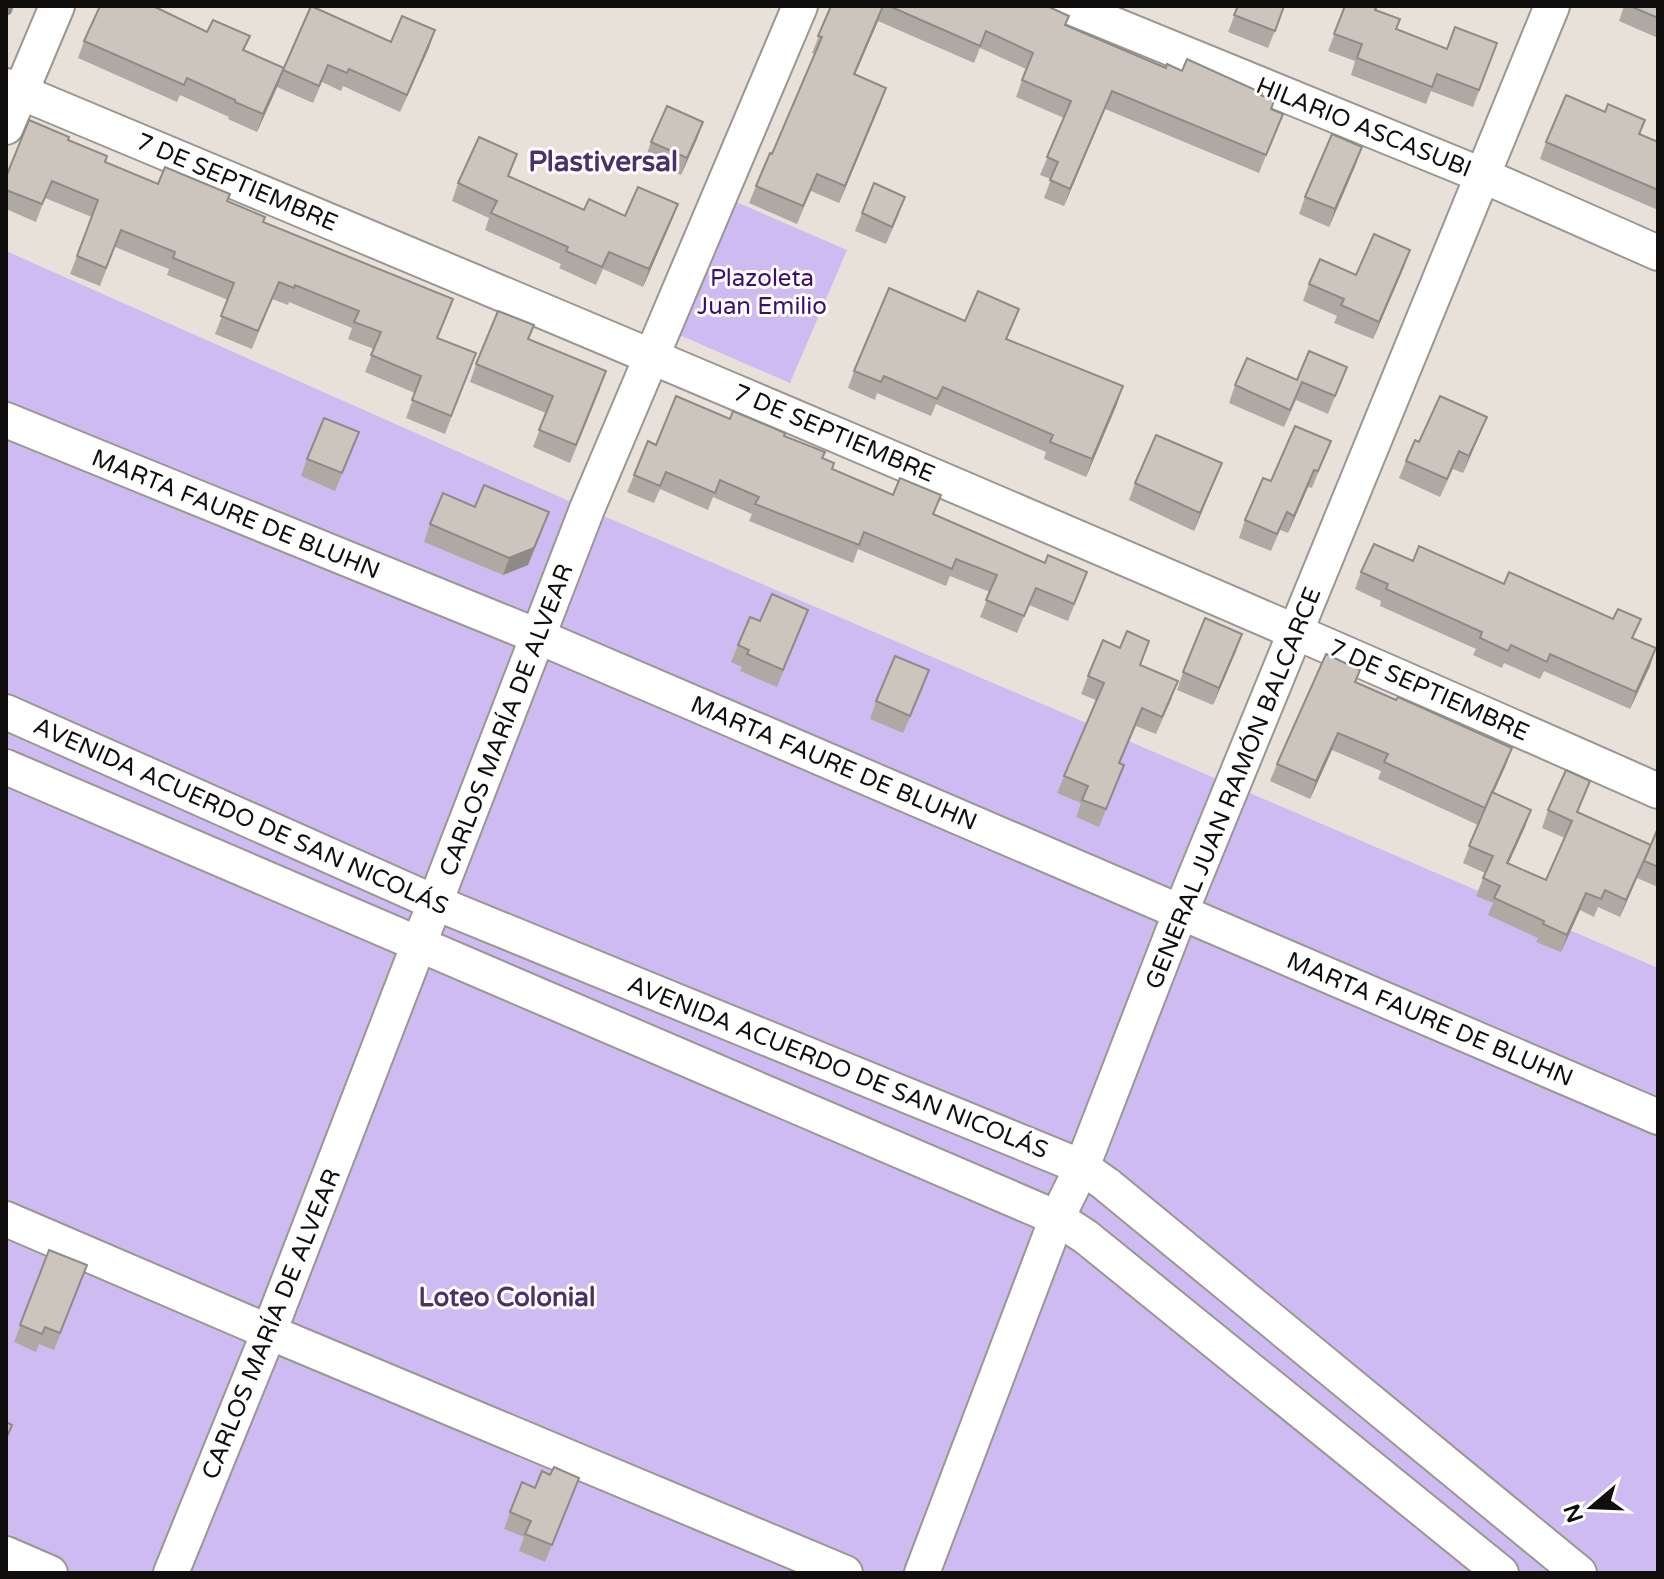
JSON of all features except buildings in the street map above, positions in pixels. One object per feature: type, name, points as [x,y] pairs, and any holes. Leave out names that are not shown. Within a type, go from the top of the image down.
[{"type":"street","points":[[6,127],[13,89],[57,6]]},
{"type":"street","name":"CARLOS MARÍA DE ALVEAR","points":[[171,1573],[269,1332],[537,636],[651,355],[800,6]]},
{"type":"street","name":"HILARIO ASCASUBI","points":[[1068,6],[1484,176],[1658,253]]},
{"type":"street","name":"GENERAL JUAN RAMÓN BALCARCE","points":[[922,1573],[1057,1218],[1082,1167],[1181,911],[1552,6]]},
{"type":"street","name":"7 DE SEPTIEMBRE","points":[[13,89],[651,355],[1297,631],[1658,791]]},
{"type":"street","name":"MARTA FAURE DE BLUHN","points":[[6,420],[537,636],[1658,1117]]},
{"type":"street","name":"AVENIDA ACUERDO DE SAN NICOLÁS","points":[[6,712],[436,903],[1082,1167],[1579,1573]]},
{"type":"street","name":"AVENIDA ACUERDO DE SAN NICOLÁS","points":[[6,767],[1057,1218],[1086,1237],[1501,1573]]},
{"type":"street","points":[[6,1219],[845,1573]]},
{"type":"street","points":[[6,1554],[50,1573]]},
{"type":"green space","name":"Plazoleta Juan Emilio","points":[[734,201],[847,250],[790,383],[677,334]]},
{"type":"green space","points":[[6,251],[587,509],[1658,968],[1658,1573],[6,1573]]},
{"type":"district","name":"Plastiversal","points":[[603,161]]},
{"type":"district","name":"Loteo Colonial","points":[[507,1297]]}]
